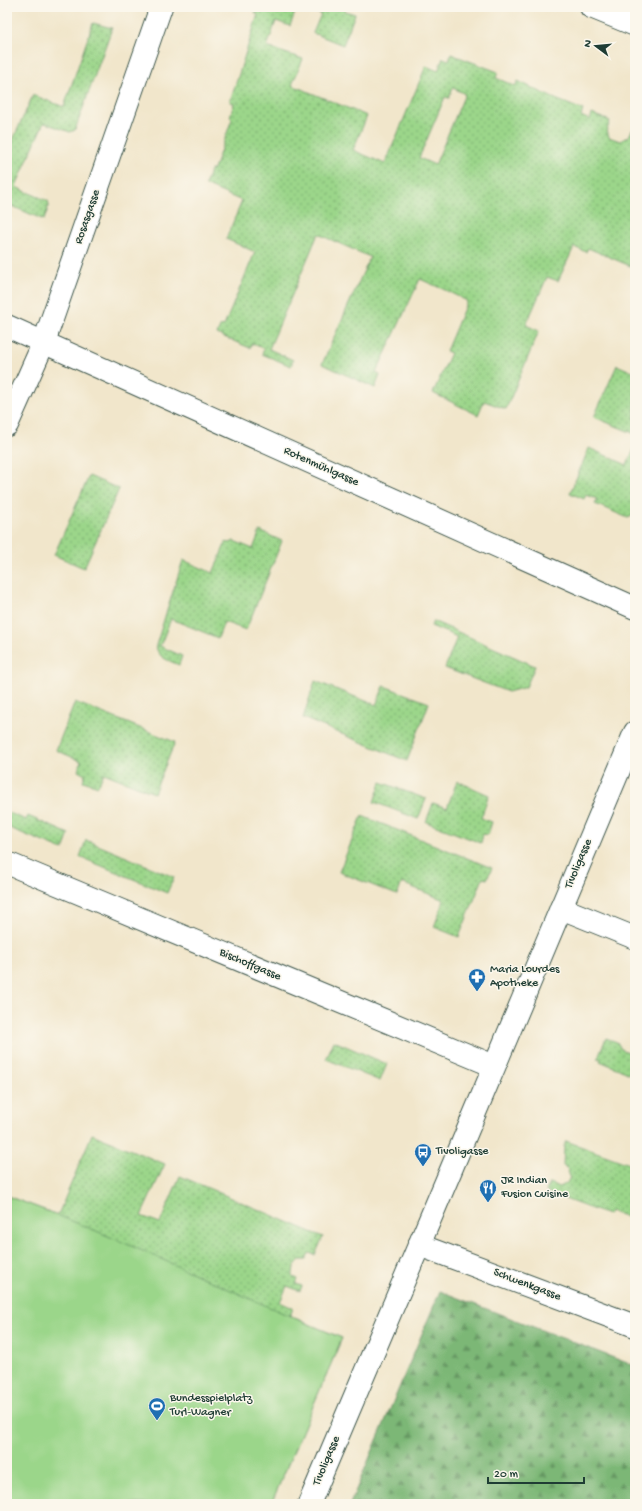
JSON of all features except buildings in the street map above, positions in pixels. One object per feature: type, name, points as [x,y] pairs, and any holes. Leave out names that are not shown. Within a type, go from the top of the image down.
[{"type":"street","name":"Rosasgasse","points":[[7,425],[44,342],[161,7]]},
{"type":"street","points":[[592,7],[635,25]]},
{"type":"street","name":"Rotenmühlgasse","points":[[7,326],[635,608]]},
{"type":"street","name":"Tivoligasse","points":[[309,1504],[635,732]]},
{"type":"street","name":"Bischoffgasse","points":[[7,863],[494,1066]]},
{"type":"street","points":[[561,908],[635,938]]},
{"type":"street","name":"Schwenkgasse","points":[[419,1245],[635,1326]]},
{"type":"green space","points":[[257,7],[297,7],[290,26],[276,21],[267,47],[303,59],[292,85],[367,116],[353,150],[385,164],[426,66],[438,71],[443,58],[449,60],[451,54],[498,72],[496,78],[515,86],[518,81],[553,98],[583,110],[581,116],[590,120],[592,114],[610,121],[607,130],[609,137],[620,141],[629,136],[632,130],[635,131],[635,268],[588,248],[586,252],[574,247],[558,281],[547,277],[526,325],[539,331],[506,409],[484,401],[478,415],[433,393],[451,353],[446,351],[467,301],[420,279],[376,373],[380,375],[375,388],[322,364],[370,257],[318,234],[269,349],[293,360],[291,366],[262,354],[264,349],[252,343],[250,348],[217,334],[221,325],[224,326],[255,252],[226,239],[242,201],[205,185],[210,171],[214,169],[232,119],[230,117],[234,103],[230,102],[258,14],[255,13]],"holes":[[[453,88],[465,94],[435,165],[419,158],[445,97],[449,98]]]},
{"type":"green space","points":[[300,7],[346,7],[345,11],[355,14],[343,45],[313,33],[321,14]]},
{"type":"green space","points":[[93,23],[112,28],[75,130],[70,132],[45,123],[43,124],[16,186],[48,201],[49,205],[44,220],[7,204],[7,153],[33,95],[64,107]]},
{"type":"green space","points":[[617,365],[635,373],[635,434],[594,417]]},
{"type":"green space","points":[[635,447],[635,509],[632,516],[628,518],[595,504],[597,499],[586,495],[584,499],[570,493],[589,448],[627,465]]},
{"type":"green space","points":[[89,476],[119,489],[84,568],[54,555]]},
{"type":"green space","points":[[260,531],[282,541],[246,630],[224,622],[218,638],[171,619],[160,646],[182,656],[179,665],[161,656],[158,653],[156,645],[183,560],[213,573],[226,542],[230,543],[234,541],[253,549]]},
{"type":"green space","points":[[433,621],[535,666],[526,687],[508,692],[445,668],[457,637],[431,626]]},
{"type":"green space","points":[[315,681],[376,705],[384,686],[429,703],[407,761],[303,718]]},
{"type":"green space","points":[[75,702],[175,742],[154,793],[104,773],[98,786],[83,781],[85,775],[78,771],[81,761],[56,750]]},
{"type":"green space","points":[[457,781],[489,795],[481,818],[492,822],[488,835],[483,834],[481,843],[426,822],[433,803],[447,808]]},
{"type":"green space","points":[[381,782],[426,799],[418,819],[374,802]]},
{"type":"green space","points":[[7,812],[26,820],[28,816],[69,834],[63,850],[7,827]]},
{"type":"green space","points":[[362,816],[492,868],[487,879],[483,878],[459,937],[434,927],[444,900],[402,883],[397,895],[339,872]]},
{"type":"green space","points":[[86,840],[174,877],[167,893],[80,857]]},
{"type":"green space","points":[[606,1038],[617,1042],[621,1049],[628,1052],[635,1050],[635,1076],[600,1061],[601,1059],[598,1058]]},
{"type":"green space","points":[[334,1041],[387,1064],[380,1081],[326,1059]]},
{"type":"green space","points":[[92,1134],[165,1164],[141,1216],[160,1223],[180,1176],[323,1237],[315,1255],[309,1253],[306,1260],[300,1260],[294,1268],[293,1277],[298,1279],[296,1284],[302,1286],[300,1291],[287,1286],[280,1302],[293,1308],[290,1316],[342,1338],[271,1504],[7,1196],[58,1215]]},
{"type":"green space","points":[[566,1141],[635,1166],[635,1220],[610,1211],[608,1215],[546,1192],[549,1183],[560,1187],[567,1183],[570,1177],[567,1168],[563,1166],[564,1146]]},
{"type":"green space","name":"Bundesspielplatz Turl-Wagner","points":[[7,1196],[92,1229],[342,1338],[271,1504],[7,1504]]},
{"type":"green space","points":[[440,1291],[635,1366],[635,1504],[350,1504]]},
{"type":"place","name":"Maria Lourdes Apotheke","points":[[477,992]]},
{"type":"place","name":"Tivoligasse","points":[[423,1167]]},
{"type":"place","name":"JR Indian Fusion Cuisine","points":[[488,1203]]},
{"type":"place","name":"Bundesspielplatz Turl-Wagner","points":[[157,1421]]}]
